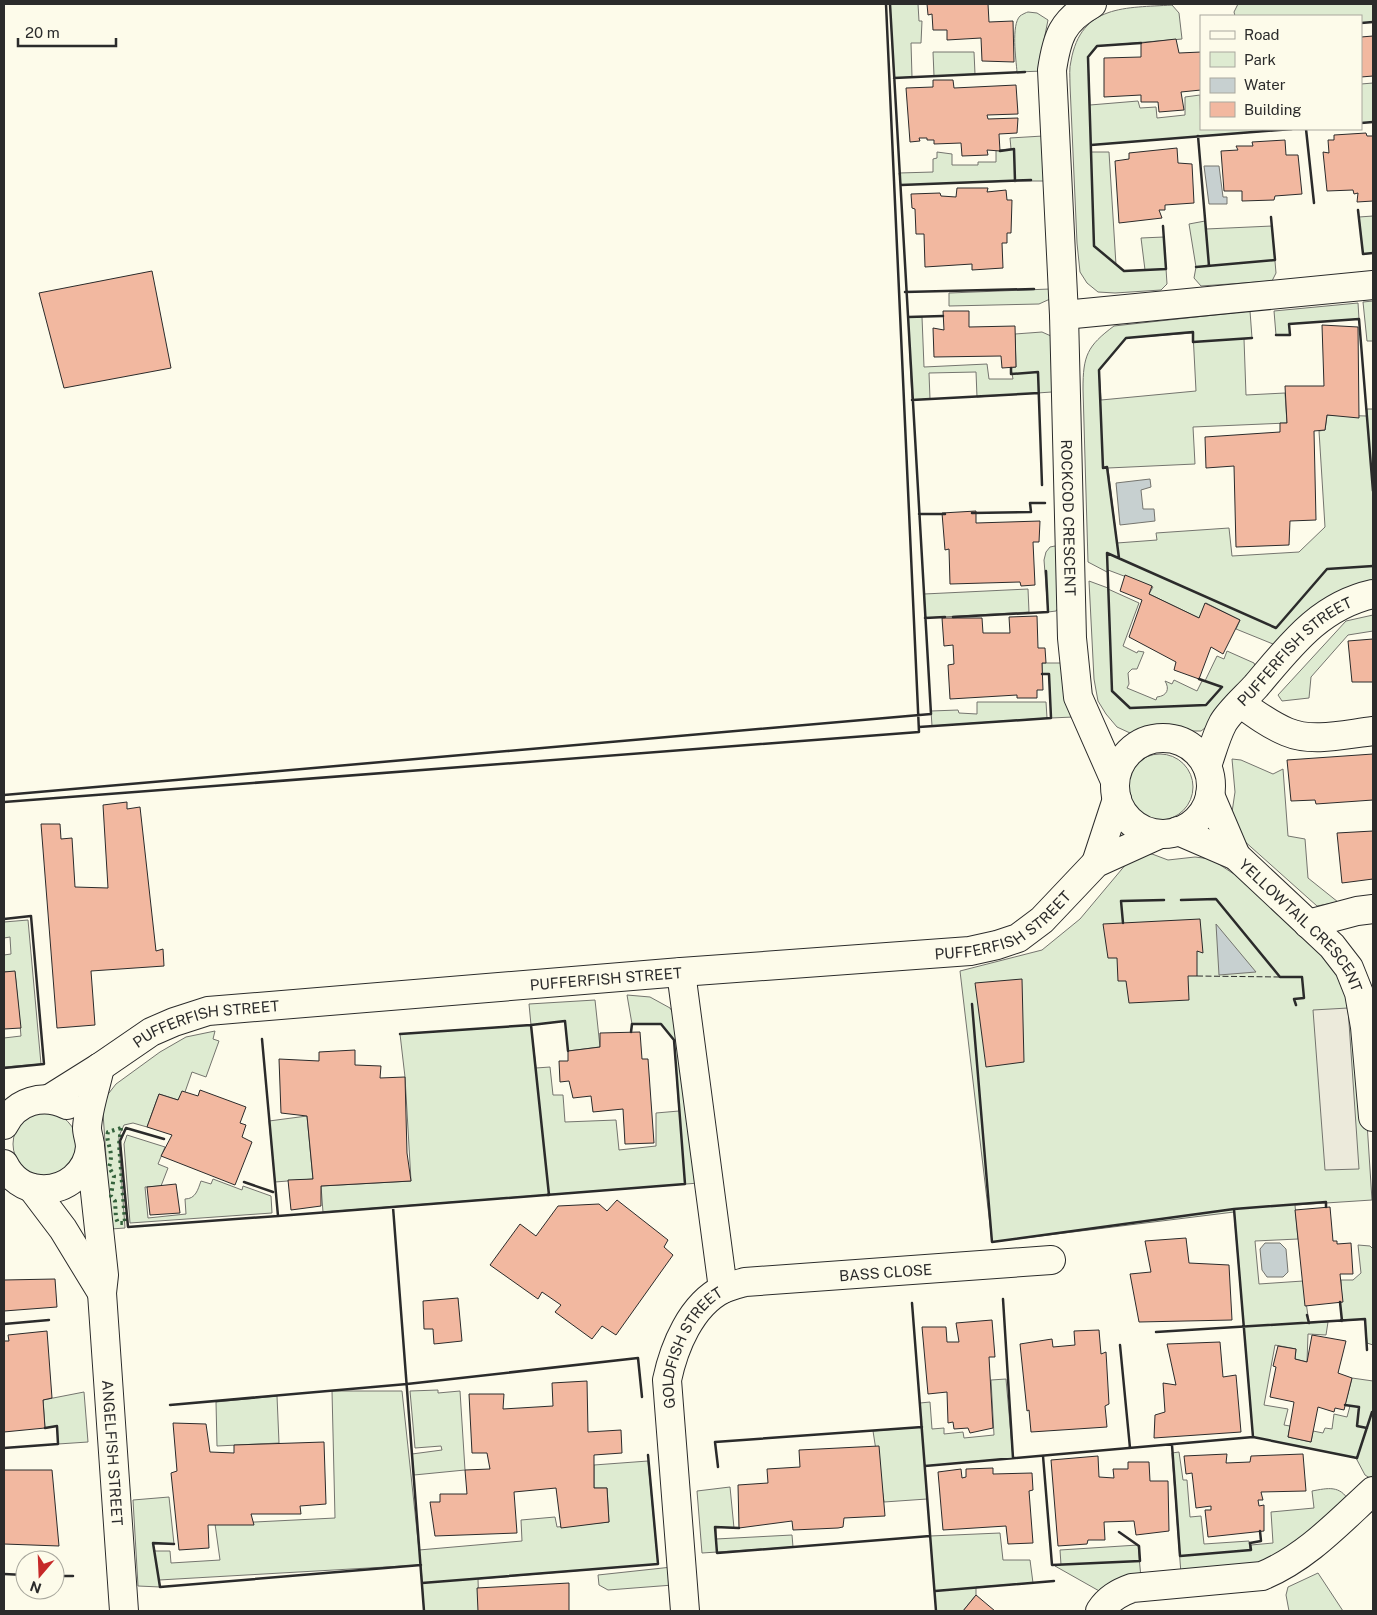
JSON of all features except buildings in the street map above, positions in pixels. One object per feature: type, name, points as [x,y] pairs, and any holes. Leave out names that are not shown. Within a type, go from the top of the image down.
[{"type":"street","name":"ROCKCOD CRESCENT","points":[[1092,4],[1077,12],[1063,28],[1056,47],[1052,70],[1064,315],[1072,638],[1078,697],[1116,790]]},
{"type":"street","points":[[1064,315],[1373,284]]},
{"type":"street","name":"PUFFERFISH STREET","points":[[4,1125],[9,1116],[20,1106],[41,1100],[100,1067],[151,1032],[208,1011],[682,972],[970,951],[998,945],[1018,938],[1042,920],[1096,863],[1193,823],[1204,810],[1210,795],[1211,780],[1207,766],[1232,713],[1297,639],[1318,620],[1344,604],[1373,594]]},
{"type":"street","points":[[1232,713],[1266,721],[1288,733],[1311,738],[1373,731]]},
{"type":"street","name":"PUFFERFISH STREET","points":[[1096,863],[1116,790],[1119,767],[1127,754],[1138,744],[1150,739],[1176,739],[1232,713]]},
{"type":"street","points":[[1088,718],[1138,744]]},
{"type":"street","points":[[1176,739],[1194,749],[1207,766]]},
{"type":"street","points":[[1116,790],[1123,812],[1133,823],[1146,830],[1169,832]]},
{"type":"street","name":"YELLOWTAIL CRESCENT","points":[[1210,795],[1236,856],[1332,946],[1349,968],[1359,992],[1365,1027],[1373,1117]]},
{"type":"street","name":"YELLOWTAIL CRESCENT","points":[[1169,832],[1236,856]]},
{"type":"street","points":[[1308,924],[1358,911],[1373,910]]},
{"type":"street","name":"GOLDFISH STREET","points":[[682,972],[723,1290],[705,1302],[694,1315],[678,1344],[667,1380],[685,1611]]},
{"type":"street","points":[[4,1164],[19,1182],[32,1188],[48,1190],[64,1185],[78,1176],[86,1162],[100,1067]]},
{"type":"street","points":[[4,1099],[41,1100],[65,1104],[78,1114],[89,1137]]},
{"type":"street","name":"ANGELFISH STREET","points":[[89,1137],[104,1275],[102,1293],[124,1611]]},
{"type":"street","name":"ANGELFISH STREET","points":[[32,1188],[63,1229],[102,1293]]},
{"type":"street","name":"BASS CLOSE","points":[[723,1290],[745,1282],[1051,1260]]},
{"type":"street","points":[[1100,1611],[1104,1604],[1116,1594],[1132,1588],[1262,1576],[1281,1568],[1302,1555],[1373,1491]]},
{"type":"green space","points":[[890,4],[918,4],[919,21],[922,21],[921,43],[911,43],[912,77],[894,78]]},
{"type":"green space","points":[[1238,4],[1373,4],[1373,22],[1362,23],[1362,15],[1235,15],[1234,12]]},
{"type":"green space","points":[[1172,5],[1179,13],[1182,39],[1098,46],[1088,57],[1090,105],[1138,101],[1140,108],[1156,107],[1157,118],[1185,115],[1185,97],[1200,95],[1200,130],[1280,130],[1091,145],[1091,152],[1109,152],[1116,265],[1124,271],[1145,270],[1141,238],[1164,237],[1167,284],[1161,290],[1115,293],[1098,292],[1087,283],[1080,272],[1070,85],[1071,61],[1076,42],[1095,19],[1122,9]]},
{"type":"green space","points":[[1028,12],[1037,13],[1048,20],[1042,50],[1043,71],[1017,72],[1015,43],[1017,20]]},
{"type":"green space","points":[[933,52],[974,52],[975,74],[934,76]]},
{"type":"green space","points":[[1373,83],[1373,122],[1362,123],[1362,84]]},
{"type":"green space","points":[[1043,136],[1045,181],[901,185],[899,173],[933,172],[933,159],[937,158],[937,152],[952,154],[952,165],[978,165],[978,162],[996,162],[996,150],[1011,149],[1010,138]]},
{"type":"green space","points":[[1373,216],[1373,253],[1363,254],[1359,217]]},
{"type":"green space","points":[[1205,221],[1206,229],[1272,226],[1276,273],[1272,281],[1201,286],[1194,278],[1196,267],[1189,224]]},
{"type":"green space","points":[[1050,289],[1050,299],[1039,304],[949,306],[949,293]]},
{"type":"green space","points":[[1373,301],[1373,341],[1367,341],[1363,302]]},
{"type":"green space","points":[[1358,303],[1359,319],[1289,324],[1290,335],[1276,335],[1274,311]]},
{"type":"green space","points":[[1250,311],[1252,338],[1244,339],[1246,395],[1285,393],[1287,423],[1193,427],[1195,464],[1108,468],[1117,543],[1157,540],[1156,533],[1229,528],[1232,556],[1299,552],[1325,527],[1319,431],[1325,430],[1327,415],[1367,416],[1367,409],[1373,409],[1373,585],[1273,644],[1236,629],[1240,620],[1206,603],[1199,618],[1149,594],[1153,587],[1108,570],[1107,572],[1088,562],[1084,368],[1092,346],[1114,326]],"holes":[[[1193,333],[1196,391],[1101,400],[1099,370],[1126,338]]]},
{"type":"green space","points":[[908,317],[922,317],[924,367],[987,364],[989,379],[1013,379],[1011,368],[1016,367],[1015,334],[1042,332],[1051,336],[1052,392],[977,397],[976,372],[929,373],[930,399],[912,400]]},
{"type":"green space","points":[[1060,545],[1061,604],[1056,611],[1048,612],[1044,560],[1046,552],[1050,547]]},
{"type":"green space","points":[[1089,581],[1139,603],[1123,646],[1137,653],[1138,651],[1144,652],[1137,669],[1132,669],[1128,673],[1129,684],[1127,688],[1156,700],[1157,697],[1167,692],[1165,681],[1172,684],[1174,680],[1197,691],[1202,681],[1205,681],[1217,656],[1224,659],[1227,651],[1254,663],[1256,668],[1213,722],[1201,731],[1173,731],[1141,735],[1130,733],[1117,727],[1098,701],[1094,679]]},
{"type":"green space","points":[[1028,589],[1029,612],[925,618],[924,594]]},
{"type":"green space","points":[[1373,615],[1373,631],[1348,635],[1311,677],[1309,698],[1282,701],[1278,695],[1346,621]]},
{"type":"green space","points":[[1042,663],[1064,663],[1073,717],[1051,718],[1049,674],[1042,674]]},
{"type":"green space","points":[[977,702],[1046,702],[1047,718],[932,726],[931,711],[958,710],[959,713],[977,714]]},
{"type":"green space","points":[[1160,754],[1173,756],[1183,764],[1191,774],[1193,787],[1191,800],[1183,810],[1173,818],[1160,820],[1147,818],[1137,810],[1129,800],[1127,787],[1129,774],[1137,764],[1147,756]]},
{"type":"green space","points":[[1232,759],[1241,760],[1273,774],[1283,769],[1288,836],[1305,839],[1308,878],[1338,902],[1317,906],[1242,839],[1231,819],[1235,792]]},
{"type":"green space","points":[[1152,854],[1168,860],[1195,857],[1211,859],[1237,876],[1277,909],[1313,944],[1346,985],[1361,1030],[1372,1200],[1295,1205],[1298,1239],[1255,1241],[1259,1284],[1303,1281],[1309,1323],[1328,1322],[1326,1335],[1308,1334],[1307,1362],[1295,1359],[1296,1349],[1275,1345],[1264,1405],[1288,1409],[1284,1425],[1290,1426],[1288,1437],[1311,1442],[1313,1431],[1323,1433],[1325,1428],[1332,1429],[1334,1414],[1347,1417],[1350,1406],[1345,1405],[1352,1378],[1373,1381],[1373,1480],[1365,1475],[1356,1458],[1253,1437],[1234,1212],[992,1242],[960,971],[1042,950],[1080,919],[1132,857]]},
{"type":"green space","points":[[28,920],[41,1064],[4,1067],[4,1038],[21,1036],[15,972],[4,972],[4,955],[11,954],[10,937],[4,938],[4,922]]},
{"type":"green space","points":[[627,995],[650,997],[670,1008],[684,1030],[699,1183],[323,1212],[321,1186],[411,1181],[405,1077],[400,1034],[531,1025],[536,1068],[550,1067],[553,1095],[563,1095],[565,1122],[616,1120],[619,1150],[656,1146],[656,1113],[679,1111],[674,1040],[661,1024],[632,1024]]},
{"type":"green space","points":[[595,1000],[600,1047],[568,1051],[565,1021],[531,1025],[529,1004]]},
{"type":"green space","points":[[215,1031],[213,1039],[219,1041],[206,1077],[192,1072],[185,1092],[178,1100],[159,1094],[147,1127],[133,1123],[124,1125],[119,1136],[119,1144],[125,1228],[111,1229],[103,1113],[105,1098],[116,1084],[160,1052],[186,1037]]},
{"type":"green space","points":[[45,1112],[57,1114],[68,1121],[75,1132],[77,1144],[75,1156],[68,1167],[57,1174],[45,1176],[33,1174],[22,1167],[15,1156],[13,1144],[15,1132],[22,1121],[33,1114]]},
{"type":"green space","points":[[307,1116],[313,1179],[275,1182],[269,1121]]},
{"type":"green space","points":[[127,1135],[165,1147],[158,1164],[168,1168],[161,1186],[145,1187],[148,1218],[186,1214],[185,1199],[189,1199],[194,1195],[201,1181],[211,1184],[213,1179],[242,1190],[243,1186],[271,1196],[272,1213],[130,1223],[124,1144]]},
{"type":"green space","points":[[1358,1245],[1370,1246],[1373,1249],[1373,1345],[1367,1343],[1365,1319],[1342,1321],[1340,1302],[1342,1302],[1341,1280],[1353,1280],[1361,1273]]},
{"type":"green space","points":[[1006,1379],[1013,1458],[925,1466],[927,1499],[884,1502],[873,1431],[921,1427],[920,1403],[930,1402],[932,1429],[944,1428],[944,1434],[963,1432],[964,1438],[994,1435],[991,1380]]},
{"type":"green space","points":[[438,1390],[438,1393],[460,1391],[465,1470],[414,1475],[412,1454],[442,1450],[441,1446],[415,1448],[410,1391]]},
{"type":"green space","points":[[332,1391],[402,1391],[419,1550],[522,1541],[521,1520],[555,1517],[557,1527],[609,1522],[607,1488],[594,1488],[594,1465],[648,1461],[658,1564],[478,1579],[479,1611],[424,1611],[421,1565],[159,1580],[160,1587],[138,1586],[133,1500],[169,1497],[174,1544],[153,1544],[155,1551],[170,1551],[171,1563],[220,1560],[215,1524],[335,1518]]},
{"type":"green space","points":[[84,1392],[88,1442],[58,1444],[57,1426],[45,1428],[43,1400]]},
{"type":"green space","points":[[277,1396],[279,1443],[217,1446],[216,1402]]},
{"type":"green space","points":[[1179,1452],[1183,1480],[1187,1480],[1190,1517],[1201,1516],[1204,1544],[1249,1541],[1250,1550],[1251,1545],[1273,1543],[1271,1512],[1314,1508],[1312,1491],[1338,1490],[1349,1501],[1303,1544],[1263,1565],[1181,1574],[1172,1453]]},
{"type":"green space","points":[[730,1487],[734,1528],[716,1527],[716,1539],[792,1535],[793,1547],[702,1553],[697,1491]]},
{"type":"green space","points":[[1000,1533],[1003,1560],[1030,1560],[1033,1583],[976,1587],[976,1595],[963,1611],[936,1611],[930,1536]]},
{"type":"green space","points":[[1138,1545],[1141,1578],[1101,1592],[1055,1566],[1061,1565],[1060,1550]]},
{"type":"green space","points":[[672,1567],[673,1585],[608,1590],[599,1585],[598,1575]]},
{"type":"green space","points":[[1318,1573],[1343,1611],[1289,1611],[1286,1595],[1288,1587]]},
{"type":"shaded area","points":[[1348,1008],[1359,1169],[1325,1170],[1313,1010]]},
{"type":"water","points":[[1204,166],[1219,166],[1223,197],[1227,197],[1227,204],[1209,204]]},
{"type":"water","points":[[1150,479],[1151,487],[1141,490],[1143,509],[1154,509],[1155,521],[1120,525],[1116,483]]},
{"type":"water","points":[[1216,924],[1256,972],[1219,975]]},
{"type":"water","points":[[1265,1243],[1280,1243],[1286,1249],[1288,1272],[1283,1277],[1267,1277],[1262,1270],[1260,1249]]},
{"type":"hedge","points":[[121,1128],[119,1144],[125,1223],[118,1223],[115,1201],[111,1196],[114,1176],[109,1167],[111,1152],[107,1136],[108,1132],[121,1128]]},
{"type":"fence","points":[[1197,976],[1280,977]]},
{"type":"wall","points":[[4,802],[919,732],[886,4]]},
{"type":"wall","points":[[4,795],[931,714],[890,4]]},
{"type":"wall","points":[[1362,23],[1373,22]]},
{"type":"wall","points":[[1141,43],[1097,46],[1088,57],[1094,246],[1124,271],[1166,269],[1163,226]]},
{"type":"wall","points":[[894,78],[1025,72]]},
{"type":"wall","points":[[1362,123],[1373,122]]},
{"type":"wall","points":[[1091,145],[1279,130]]},
{"type":"wall","points":[[1306,130],[1314,203]]},
{"type":"wall","points":[[1198,136],[1209,266]]},
{"type":"wall","points":[[1000,151],[1014,149],[1015,181]]},
{"type":"wall","points":[[901,185],[1031,180]]},
{"type":"wall","points":[[1358,210],[1363,254],[1373,253]]},
{"type":"wall","points":[[1196,267],[1275,260],[1271,217]]},
{"type":"wall","points":[[905,292],[1034,289]]},
{"type":"wall","points":[[908,317],[943,316]]},
{"type":"wall","points":[[1276,335],[1290,335],[1289,324],[1359,319],[1373,491]]},
{"type":"wall","points":[[1119,558],[1107,467],[1103,468],[1099,370],[1126,338],[1193,332],[1193,342],[1252,338]]},
{"type":"wall","points":[[1011,368],[1011,374],[1038,372],[1042,485]]},
{"type":"wall","points":[[912,400],[1039,393]]},
{"type":"wall","points":[[972,513],[1031,512],[1030,503],[1045,503]]},
{"type":"wall","points":[[919,514],[945,514]]},
{"type":"wall","points":[[1199,679],[1222,687],[1206,705],[1130,708],[1112,691],[1107,553],[1276,628],[1327,569],[1373,566]]},
{"type":"wall","points":[[953,617],[1048,612],[1046,571]]},
{"type":"wall","points":[[925,618],[945,617]]},
{"type":"wall","points":[[919,727],[1051,718],[1049,674],[1042,674]]},
{"type":"wall","points":[[1181,900],[1216,899],[1280,977],[1302,977],[1304,998],[1294,999],[1296,1005]]},
{"type":"wall","points":[[1123,923],[1121,901],[1164,900]]},
{"type":"wall","points":[[4,919],[31,916],[44,1064],[4,1068]]},
{"type":"wall","points":[[972,1004],[992,1242],[1234,1209]]},
{"type":"wall","points":[[549,1195],[531,1025],[565,1021],[568,1051]]},
{"type":"wall","points":[[278,1216],[685,1184],[674,1040],[661,1024],[632,1024],[631,1032]]},
{"type":"wall","points":[[400,1034],[531,1025]]},
{"type":"wall","points":[[164,1139],[126,1128],[120,1141],[128,1227],[278,1216],[262,1039]]},
{"type":"wall","points":[[244,1182],[273,1192]]},
{"type":"wall","points":[[1253,1437],[1234,1209],[1326,1202],[1326,1207]]},
{"type":"wall","points":[[393,1207],[424,1611]]},
{"type":"wall","points":[[1003,1299],[1013,1458]]},
{"type":"wall","points":[[1340,1302],[1342,1321]]},
{"type":"wall","points":[[912,1303],[936,1611]]},
{"type":"wall","points":[[1307,1315],[1309,1323]]},
{"type":"wall","points":[[1156,1332],[1365,1319],[1367,1350]]},
{"type":"wall","points":[[4,1324],[49,1320]]},
{"type":"wall","points":[[1120,1345],[1130,1448]]},
{"type":"wall","points":[[170,1405],[407,1384],[638,1358],[642,1397]]},
{"type":"wall","points":[[1345,1405],[1359,1407],[1357,1426],[1367,1428]]},
{"type":"wall","points":[[925,1466],[1253,1437],[1357,1458],[1372,1412]]},
{"type":"wall","points":[[4,1448],[58,1444],[57,1426],[45,1428]]},
{"type":"wall","points":[[718,1467],[715,1442],[922,1427]]},
{"type":"wall","points":[[1172,1445],[1180,1556],[1251,1550],[1250,1543],[1261,1541],[1260,1531]]},
{"type":"wall","points":[[422,1583],[658,1564],[648,1455]]},
{"type":"wall","points":[[1043,1456],[1052,1565],[1140,1561],[1139,1546],[1119,1532]]},
{"type":"wall","points":[[739,1528],[715,1527],[717,1553],[930,1536]]},
{"type":"wall","points":[[174,1544],[153,1543],[160,1587],[421,1565]]},
{"type":"wall","points":[[4,1574],[15,1575]]},
{"type":"wall","points":[[65,1576],[73,1576]]},
{"type":"wall","points":[[935,1591],[1054,1581]]}]
